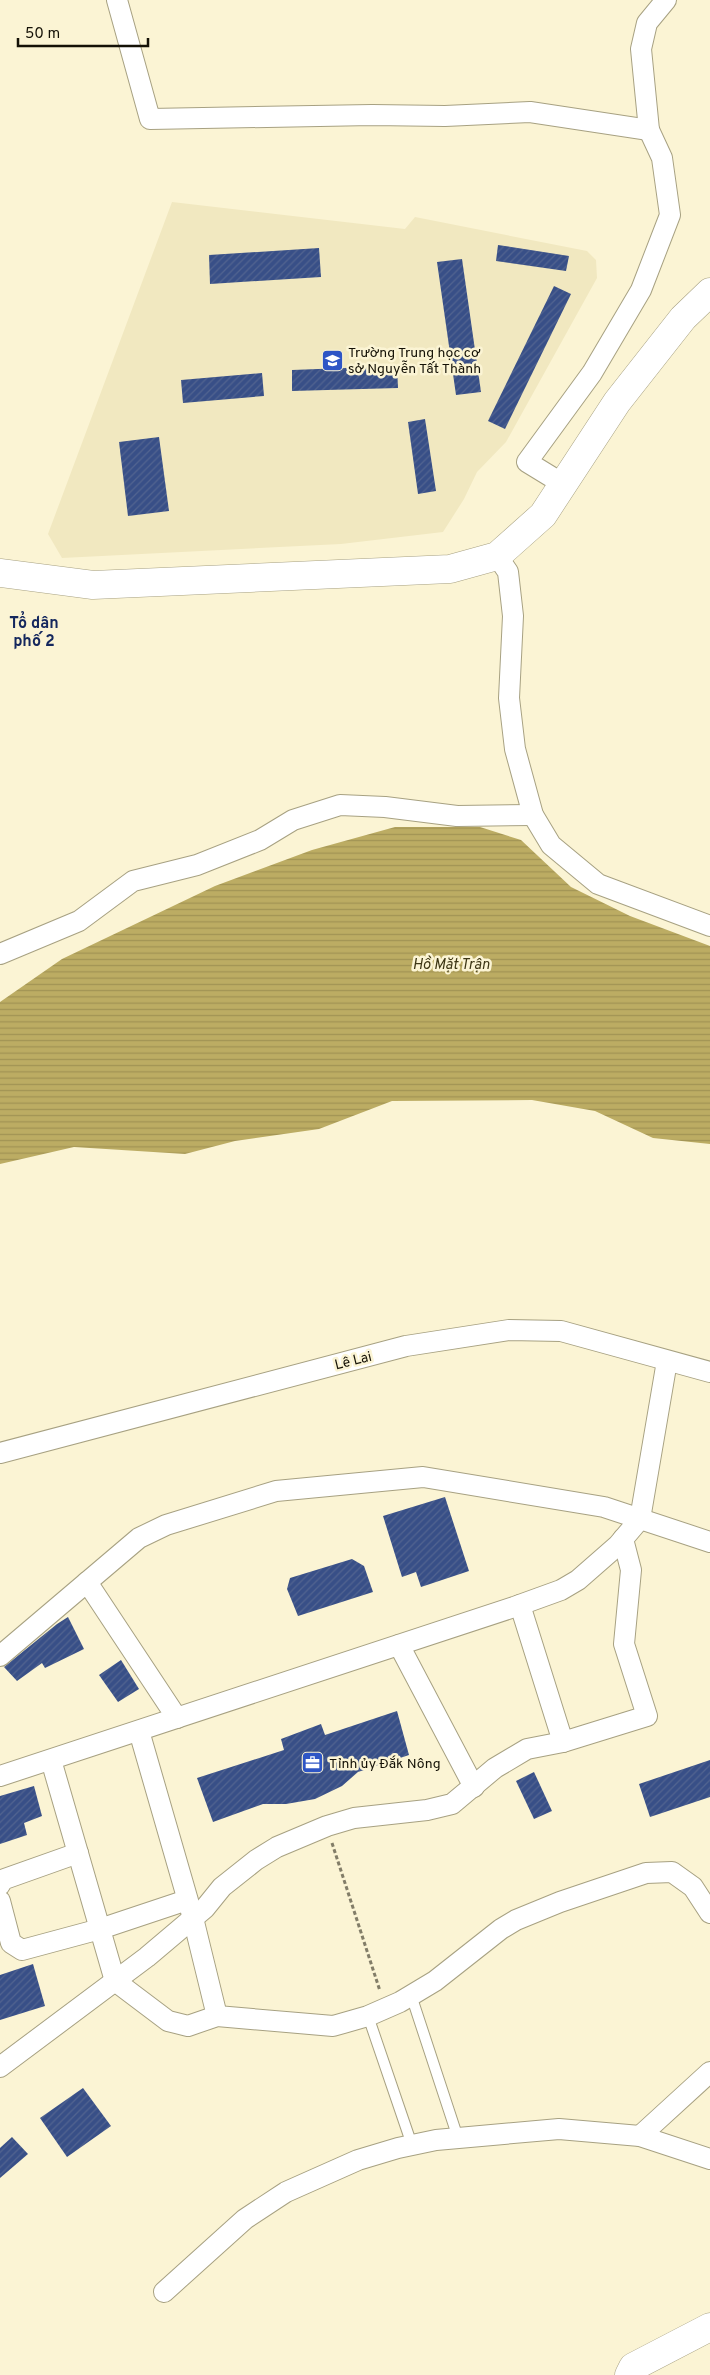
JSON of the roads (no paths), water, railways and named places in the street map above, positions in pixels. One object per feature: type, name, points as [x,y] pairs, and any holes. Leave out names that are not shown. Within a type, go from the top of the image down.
[{"type":"main road","points":[[0,574],[93,585],[450,569],[497,556],[542,515],[617,402],[683,318],[710,292]]},
{"type":"main road","points":[[629,2375],[633,2367],[710,2327]]},
{"type":"street","points":[[117,0],[150,119],[372,114],[445,116],[530,112],[649,130]]},
{"type":"street","points":[[563,484],[527,462],[592,374],[641,290],[670,214],[662,158],[649,130],[641,49],[647,23],[666,0]]},
{"type":"street","points":[[497,556],[508,572],[513,616],[509,698],[515,749],[533,815],[551,845],[598,884],[710,926]]},
{"type":"street","points":[[0,954],[79,921],[133,881],[197,865],[260,840],[293,820],[340,805],[385,807],[457,816],[533,815]]},
{"type":"street","name":"Lê Lai","points":[[0,1453],[406,1346],[509,1330],[561,1332],[710,1372]]},
{"type":"street","points":[[0,1776],[520,1605],[561,1590],[578,1580],[623,1539],[640,1519],[667,1361]]},
{"type":"street","points":[[0,1656],[139,1538],[166,1525],[276,1492],[298,1488],[363,1484],[423,1477],[604,1507],[710,1542]]},
{"type":"street","points":[[0,2067],[115,1981],[190,1909],[222,1888],[256,1860],[277,1847],[327,1826],[354,1818],[427,1810],[452,1804],[495,1768],[527,1750],[563,1742],[647,1716],[624,1644],[631,1570],[623,1539]]},
{"type":"street","points":[[87,1582],[177,1718]]},
{"type":"street","points":[[520,1605],[563,1742]]},
{"type":"street","points":[[399,1645],[474,1787]]},
{"type":"street","points":[[138,1731],[190,1909],[217,2016]]},
{"type":"street","points":[[51,1760],[115,1981],[168,2022],[188,2026],[217,2016],[332,2026],[377,2012],[411,1995],[435,1980],[501,1929],[516,1920],[560,1902],[646,1873],[672,1872],[693,1888],[710,1913]]},
{"type":"street","points":[[0,1885],[2,1880],[78,1853]]},
{"type":"street","points":[[0,1901],[11,1943],[22,1950],[100,1928],[190,1909]]},
{"type":"street","points":[[640,2136],[710,2072]]},
{"type":"street","points":[[164,2292],[245,2219],[286,2192],[358,2160],[412,2146],[458,2138],[559,2129],[640,2136],[710,2159]]},
{"type":"lane","points":[[411,1995],[458,2138]]},
{"type":"lane","points":[[377,2012],[412,2146]]},
{"type":"water","name":"Hồ Mặt Trận","points":[[395,827],[480,827],[521,840],[571,887],[630,916],[710,946],[710,1144],[653,1138],[595,1111],[532,1100],[392,1101],[319,1129],[235,1141],[185,1154],[74,1147],[0,1164],[0,1002],[62,959],[215,886],[312,850]]},
{"type":"place","name":"Trường Trung học cơ sở Nguyễn Tất Thành","points":[[332,360]]},
{"type":"place","name":"Tỉnh ủy Đắk Nông","points":[[313,1763]]},
{"type":"district","name":"Tổ dân phố 2","points":[[34,631]]}]
